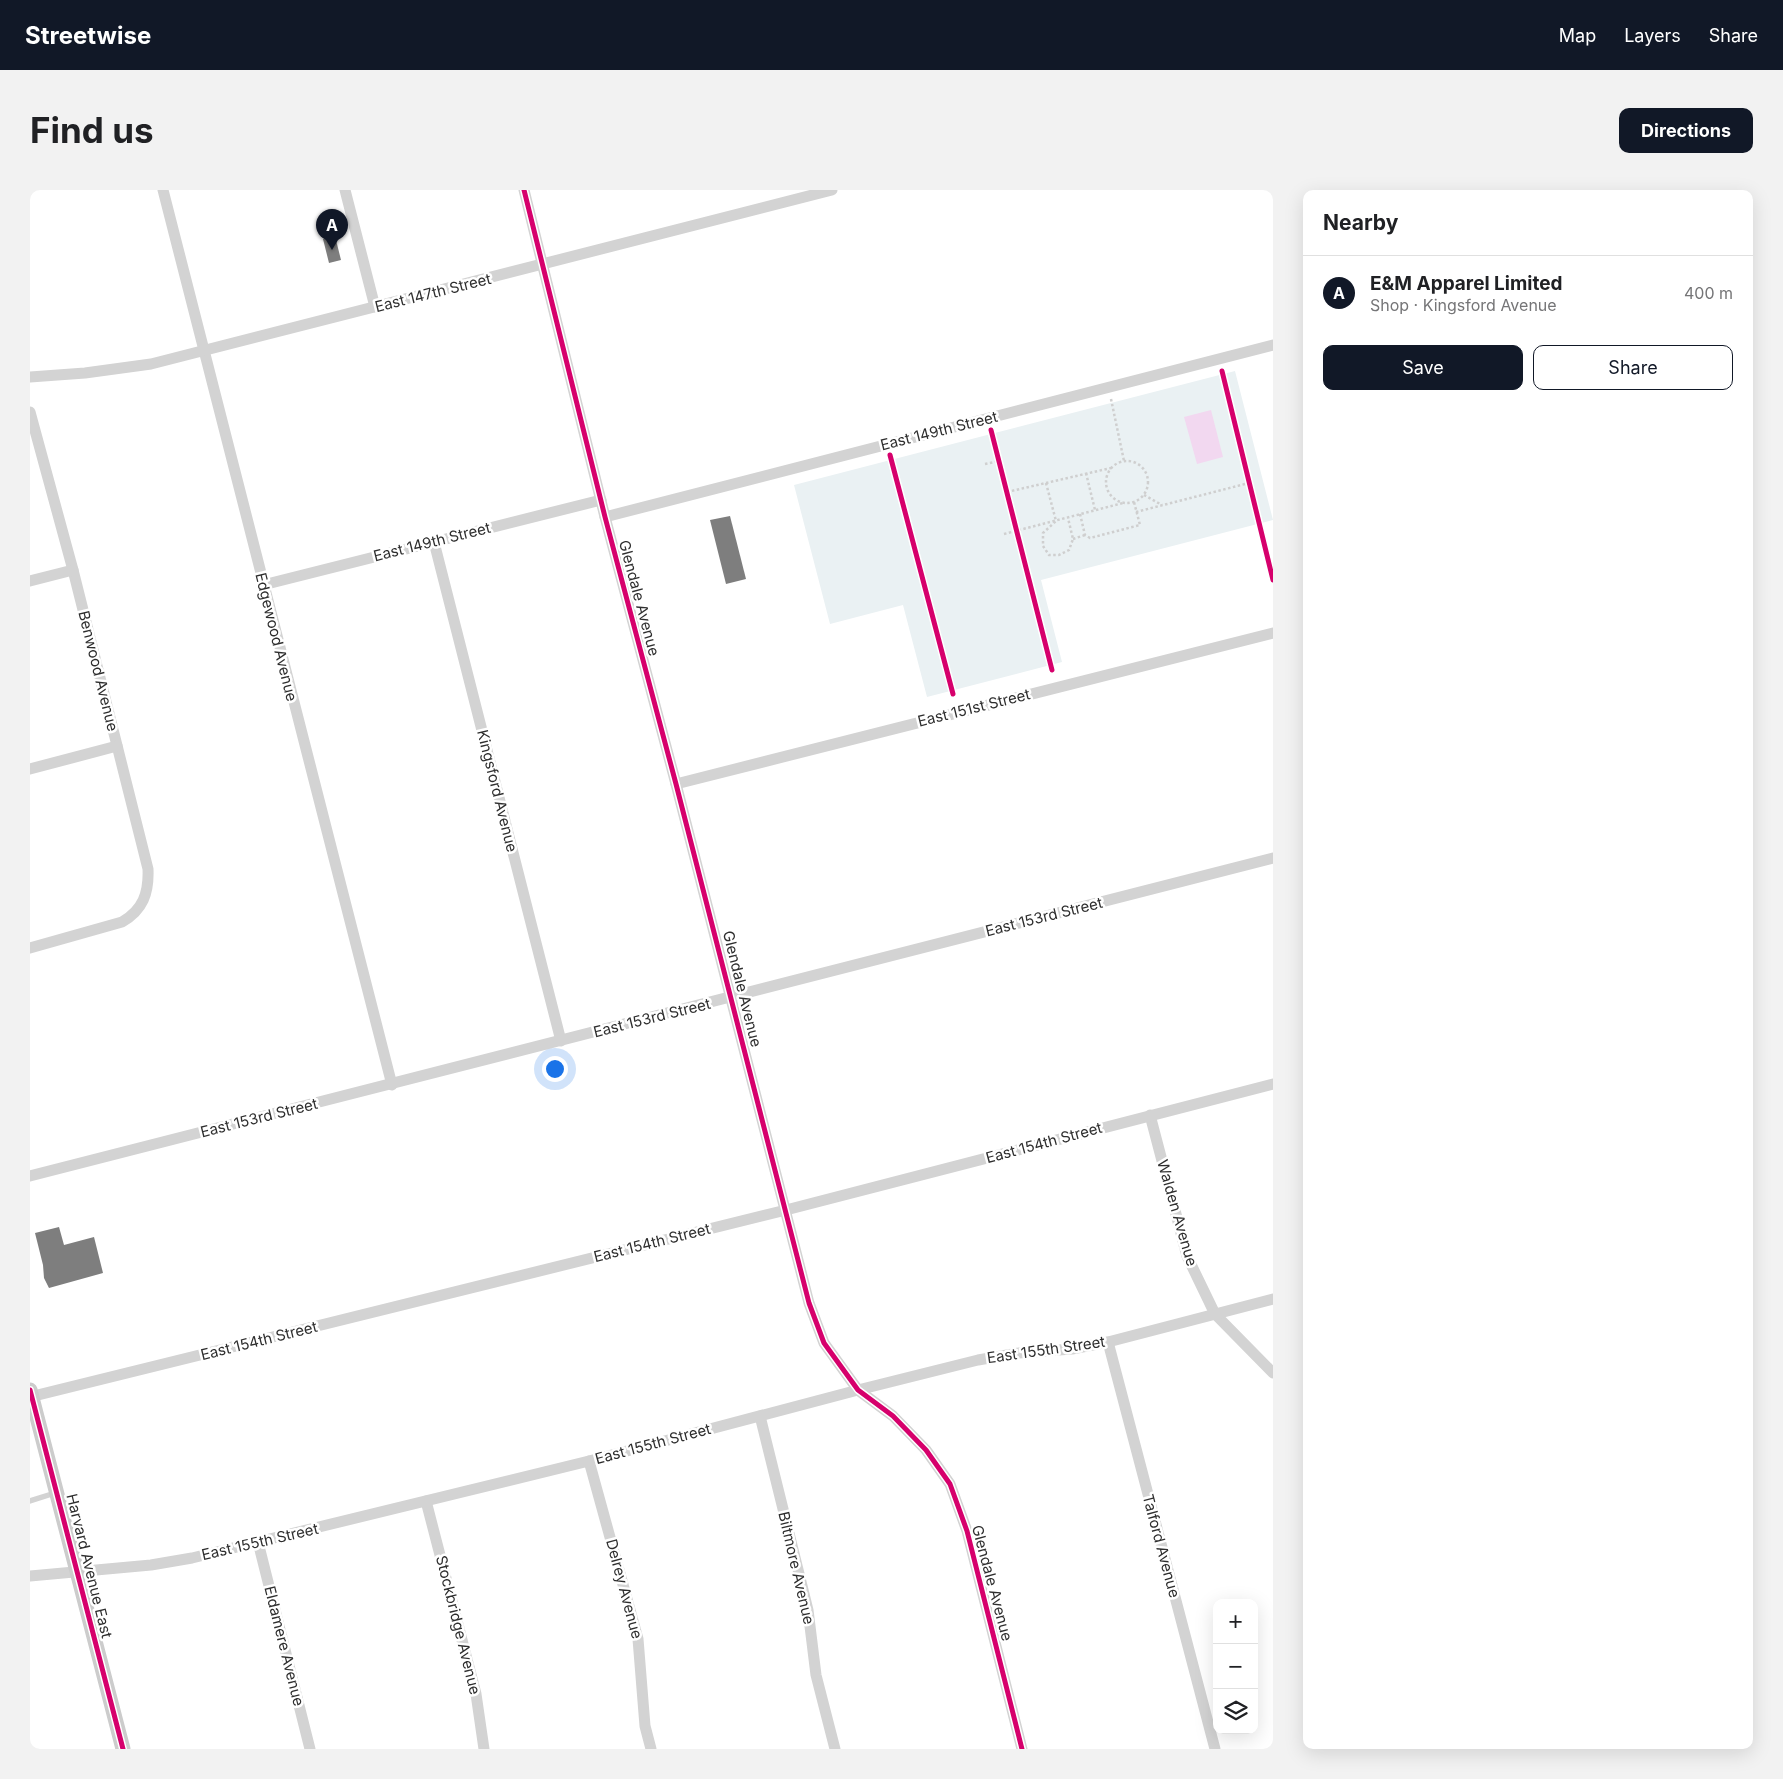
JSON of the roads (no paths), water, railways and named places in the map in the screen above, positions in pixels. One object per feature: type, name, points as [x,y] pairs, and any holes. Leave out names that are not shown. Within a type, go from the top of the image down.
[{"type":"main road","name":"Harvard Avenue East","points":[[31,1395],[123,1749]]},
{"type":"street","name":"Edgewood Avenue","points":[[163,190],[392,1084]]},
{"type":"street","points":[[345,190],[375,308]]},
{"type":"street","name":"Glendale Avenue","points":[[524,190],[605,517],[676,784],[809,1303],[824,1343],[858,1390],[893,1416],[926,1450],[950,1484],[967,1531],[1022,1749]]},
{"type":"street","name":"East 147th Street","points":[[30,378],[151,364],[832,190]]},
{"type":"street","name":"East 149th Street","points":[[605,517],[1273,345]]},
{"type":"street","name":"Benwood Avenue","points":[[30,412],[73,570],[148,869],[149,885],[142,903],[134,915],[122,922],[30,948]]},
{"type":"street","name":"East 149th Street","points":[[263,585],[601,500]]},
{"type":"street","name":"Kingsford Avenue","points":[[434,542],[560,1041]]},
{"type":"street","points":[[30,581],[73,570]]},
{"type":"street","name":"East 151st Street","points":[[676,784],[1273,633]]},
{"type":"street","points":[[30,769],[117,746]]},
{"type":"street","name":"East 153rd Street","points":[[30,1176],[1273,858]]},
{"type":"street","name":"East 154th Street","points":[[31,1395],[786,1210],[1273,1084]]},
{"type":"street","name":"Walden Avenue","points":[[1150,1115],[1186,1256],[1215,1314],[1273,1373]]},
{"type":"street","name":"East 155th Street","points":[[30,1576],[78,1570],[151,1565],[192,1558],[589,1461],[978,1360],[1072,1349],[1108,1342],[1273,1299]]},
{"type":"street","name":"Talford Avenue","points":[[1108,1342],[1215,1749]]},
{"type":"street","name":"Biltmore Avenue","points":[[760,1416],[808,1610],[816,1675],[835,1749]]},
{"type":"street","name":"Delrey Avenue","points":[[589,1461],[638,1639],[644,1726],[651,1749]]},
{"type":"street","name":"Stockbridge Avenue","points":[[426,1501],[476,1694],[484,1749]]},
{"type":"street","name":"Eldamere Avenue","points":[[258,1542],[310,1749]]},
{"type":"lane","points":[[30,1502],[57,1493]]},
{"type":"place","name":"E&M Apparel Limited","points":[[332,250]]}]
